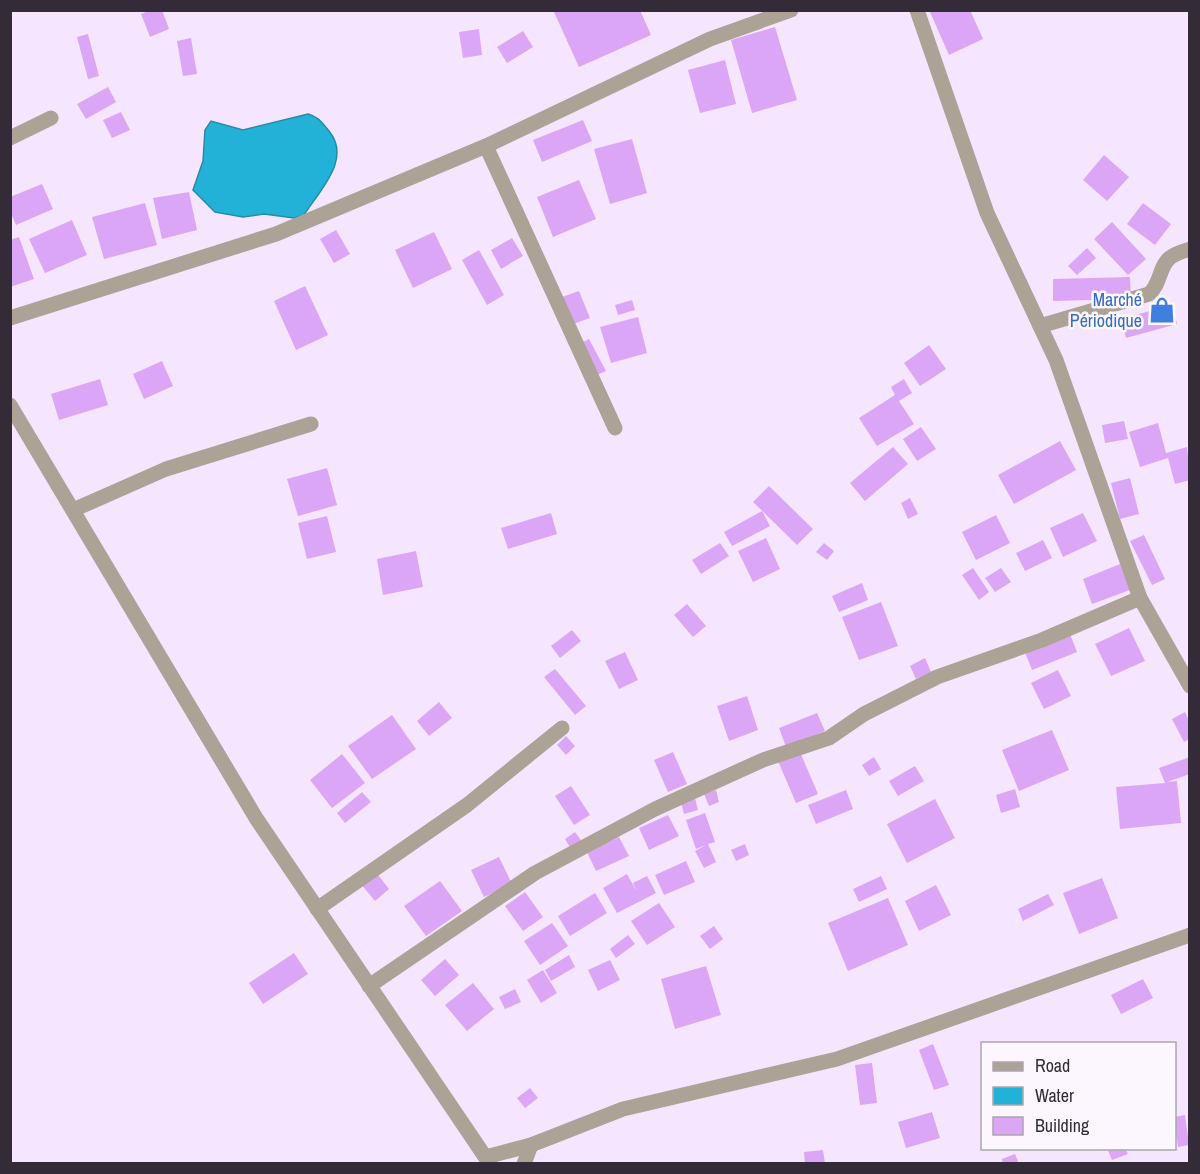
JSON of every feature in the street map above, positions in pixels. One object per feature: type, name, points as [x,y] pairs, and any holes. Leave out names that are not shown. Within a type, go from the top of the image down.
[{"type":"street","points":[[10,318],[276,234],[486,147],[710,39],[791,10]]},
{"type":"street","points":[[917,10],[987,213],[1056,360],[1140,598],[1190,686]]},
{"type":"street","points":[[10,138],[51,118]]},
{"type":"street","points":[[486,147],[615,428]]},
{"type":"street","points":[[1040,326],[1149,294],[1156,288],[1166,262],[1172,256],[1190,249]]},
{"type":"street","points":[[10,405],[256,818],[488,1160],[623,1109],[837,1059],[1190,935]]},
{"type":"street","points":[[73,510],[166,469],[311,424]]},
{"type":"street","points":[[369,986],[535,873],[655,809],[764,760],[829,738],[864,714],[937,677],[1042,640],[1140,598]]},
{"type":"street","points":[[317,909],[468,805],[562,728]]},
{"type":"street","points":[[524,1164],[531,1145]]},
{"type":"water","points":[[308,114],[318,119],[329,131],[337,152],[331,174],[304,215],[294,218],[264,214],[243,217],[215,212],[193,190],[203,161],[205,130],[211,121],[243,130]]},
{"type":"building","points":[[151,10],[162,10],[169,29],[150,37],[141,14]]},
{"type":"building","points":[[557,10],[640,10],[651,35],[579,67],[554,12]]},
{"type":"building","points":[[970,10],[983,39],[949,55],[930,12]]},
{"type":"building","points":[[775,27],[797,100],[752,113],[731,40]]},
{"type":"building","points":[[479,29],[482,55],[463,58],[459,32]]},
{"type":"building","points":[[523,31],[533,47],[507,63],[497,47]]},
{"type":"building","points":[[88,34],[99,76],[88,79],[77,37]]},
{"type":"building","points":[[191,38],[197,74],[183,76],[177,41]]},
{"type":"building","points":[[725,60],[736,104],[700,113],[688,70]]},
{"type":"building","points":[[108,87],[116,102],[86,119],[77,104]]},
{"type":"building","points":[[121,112],[130,130],[112,138],[103,120]]},
{"type":"building","points":[[583,120],[592,141],[542,162],[533,140]]},
{"type":"building","points":[[632,139],[647,193],[610,204],[594,149]]},
{"type":"building","points":[[1104,155],[1129,177],[1107,201],[1083,180]]},
{"type":"building","points":[[579,180],[596,219],[553,237],[537,197]]},
{"type":"building","points":[[42,184],[53,209],[16,225],[10,211],[10,197]]},
{"type":"building","points":[[189,192],[197,230],[162,239],[153,198]]},
{"type":"building","points":[[145,203],[157,245],[104,259],[92,217]]},
{"type":"building","points":[[1143,203],[1171,224],[1155,245],[1127,224]]},
{"type":"building","points":[[72,220],[87,255],[45,273],[29,239]]},
{"type":"building","points":[[1112,222],[1146,259],[1128,275],[1094,239]]},
{"type":"building","points":[[336,230],[350,254],[334,263],[320,239]]},
{"type":"building","points":[[434,232],[452,269],[413,288],[395,250]]},
{"type":"building","points":[[19,237],[34,279],[10,287],[10,240]]},
{"type":"building","points":[[512,238],[523,256],[501,269],[491,250]]},
{"type":"building","points":[[1087,248],[1096,258],[1077,275],[1068,266]]},
{"type":"building","points":[[479,250],[504,295],[487,305],[462,260]]},
{"type":"building","points":[[1130,277],[1131,299],[1053,301],[1053,279]]},
{"type":"building","points":[[305,286],[328,335],[296,350],[274,301]]},
{"type":"building","points":[[579,291],[590,318],[573,324],[562,297]]},
{"type":"building","points":[[632,300],[635,310],[618,315],[615,305]]},
{"type":"building","points":[[1172,305],[1177,324],[1126,338],[1121,319]]},
{"type":"building","points":[[638,317],[647,353],[611,363],[600,327]]},
{"type":"building","points":[[589,339],[606,371],[595,376],[578,345]]},
{"type":"building","points":[[929,345],[946,369],[920,386],[904,363]]},
{"type":"building","points":[[162,361],[173,386],[144,399],[133,374]]},
{"type":"building","points":[[100,379],[108,405],[59,420],[51,394]]},
{"type":"building","points":[[904,379],[912,393],[899,401],[914,424],[877,446],[859,418],[895,395],[891,387]]},
{"type":"building","points":[[1124,421],[1128,439],[1105,443],[1102,425]]},
{"type":"building","points":[[1158,423],[1166,453],[1187,447],[1190,480],[1175,484],[1168,458],[1140,467],[1129,432]]},
{"type":"building","points":[[921,427],[936,449],[917,461],[903,439]]},
{"type":"building","points":[[1060,441],[1076,470],[1014,504],[998,475]]},
{"type":"building","points":[[893,447],[908,464],[865,501],[850,483]]},
{"type":"building","points":[[327,468],[337,505],[298,516],[287,479]]},
{"type":"building","points":[[1130,478],[1139,514],[1120,519],[1111,483]]},
{"type":"building","points":[[769,486],[813,529],[797,545],[753,502]]},
{"type":"building","points":[[910,498],[918,514],[908,519],[901,503]]},
{"type":"building","points":[[762,511],[770,526],[732,546],[724,532]]},
{"type":"building","points":[[551,513],[557,534],[508,549],[501,528]]},
{"type":"building","points":[[1083,513],[1097,541],[1063,557],[1050,528]]},
{"type":"building","points":[[996,515],[1010,543],[976,560],[962,532]]},
{"type":"building","points":[[327,516],[336,552],[307,559],[298,523]]},
{"type":"building","points":[[1144,535],[1165,579],[1152,585],[1130,541]]},
{"type":"building","points":[[766,538],[780,569],[753,582],[738,551]]},
{"type":"building","points":[[1043,540],[1052,558],[1025,571],[1016,553]]},
{"type":"building","points":[[720,543],[729,556],[701,574],[692,560]]},
{"type":"building","points":[[824,543],[834,551],[827,560],[816,552]]},
{"type":"building","points":[[416,551],[423,587],[383,595],[377,559]]},
{"type":"building","points":[[1120,564],[1130,590],[1092,604],[1083,579]]},
{"type":"building","points":[[973,568],[989,592],[979,600],[962,575]]},
{"type":"building","points":[[1001,568],[1011,582],[995,592],[985,578]]},
{"type":"building","points":[[862,583],[868,600],[839,612],[832,596]]},
{"type":"building","points":[[881,602],[898,646],[859,660],[842,617]]},
{"type":"building","points":[[687,604],[706,626],[693,637],[674,615]]},
{"type":"building","points":[[1129,628],[1145,661],[1111,676],[1095,644]]},
{"type":"building","points":[[572,630],[581,641],[560,658],[551,646]]},
{"type":"building","points":[[1070,634],[1077,652],[1032,670],[1025,652]]},
{"type":"building","points":[[625,652],[638,680],[619,689],[605,661]]},
{"type":"building","points":[[925,658],[931,672],[916,679],[910,666]]},
{"type":"building","points":[[555,669],[586,706],[575,715],[544,677]]},
{"type":"building","points":[[1058,670],[1071,696],[1044,709],[1031,683]]},
{"type":"building","points":[[747,696],[758,730],[729,741],[717,706]]},
{"type":"building","points":[[439,702],[452,718],[429,736],[417,721]]},
{"type":"building","points":[[1185,712],[1190,723],[1190,739],[1184,742],[1172,719]]},
{"type":"building","points":[[817,713],[825,731],[786,747],[779,728]]},
{"type":"building","points":[[392,715],[416,749],[372,779],[348,746]]},
{"type":"building","points":[[1052,730],[1069,770],[1019,791],[1002,750]]},
{"type":"building","points":[[566,736],[575,746],[566,755],[557,745]]},
{"type":"building","points":[[673,752],[687,784],[668,792],[654,760]]},
{"type":"building","points":[[800,752],[818,794],[796,803],[778,761]]},
{"type":"building","points":[[342,754],[365,783],[332,808],[310,780]]},
{"type":"building","points":[[874,757],[881,769],[869,776],[862,765]]},
{"type":"building","points":[[1190,757],[1190,774],[1167,782],[1177,781],[1181,823],[1120,829],[1116,787],[1165,783],[1159,768]]},
{"type":"building","points":[[915,766],[924,781],[898,796],[889,781]]},
{"type":"building","points":[[571,786],[590,815],[574,825],[555,796]]},
{"type":"building","points":[[1015,789],[1020,807],[1001,813],[996,795]]},
{"type":"building","points":[[716,790],[719,802],[709,806],[704,794]]},
{"type":"building","points":[[846,790],[853,809],[816,824],[808,805]]},
{"type":"building","points":[[362,792],[371,802],[345,823],[337,813]]},
{"type":"building","points":[[695,798],[698,810],[684,814],[681,802]]},
{"type":"building","points":[[935,799],[955,838],[907,863],[887,824]]},
{"type":"building","points":[[705,813],[715,842],[708,844],[716,862],[704,868],[695,851],[706,845],[696,849],[686,820]]},
{"type":"building","points":[[668,815],[679,836],[649,850],[639,828]]},
{"type":"building","points":[[575,832],[582,842],[571,849],[565,839]]},
{"type":"building","points":[[619,837],[629,856],[596,871],[587,852]]},
{"type":"building","points":[[745,844],[749,855],[736,861],[731,850]]},
{"type":"building","points":[[499,857],[512,884],[484,897],[471,870]]},
{"type":"building","points":[[686,861],[695,882],[664,895],[655,875]]},
{"type":"building","points":[[375,871],[389,889],[375,901],[360,883]]},
{"type":"building","points":[[627,874],[637,892],[633,883],[647,876],[656,893],[617,913],[603,888]]},
{"type":"building","points":[[881,876],[887,889],[859,902],[853,889]]},
{"type":"building","points":[[1102,878],[1118,918],[1079,934],[1063,893]]},
{"type":"building","points":[[440,881],[462,911],[426,936],[404,906]]},
{"type":"building","points":[[936,885],[951,915],[919,931],[905,901]]},
{"type":"building","points":[[525,892],[543,917],[523,931],[505,906]]},
{"type":"building","points":[[595,893],[607,913],[570,936],[558,916]]},
{"type":"building","points":[[1048,894],[1054,905],[1023,921],[1018,909]]},
{"type":"building","points":[[888,898],[908,945],[848,971],[828,923]]},
{"type":"building","points":[[659,903],[675,927],[647,945],[631,921]]},
{"type":"building","points":[[552,923],[568,946],[540,965],[524,941]]},
{"type":"building","points":[[714,926],[723,939],[710,949],[700,936]]},
{"type":"building","points":[[628,935],[635,944],[616,958],[610,949]]},
{"type":"building","points":[[294,953],[308,974],[263,1004],[249,983]]},
{"type":"building","points":[[569,955],[575,967],[551,981],[545,970]]},
{"type":"building","points":[[445,959],[459,975],[435,996],[421,980]]},
{"type":"building","points":[[610,960],[620,980],[598,991],[588,970]]},
{"type":"building","points":[[706,966],[721,1015],[675,1029],[661,979]]},
{"type":"building","points":[[543,970],[557,993],[541,1003],[527,980]]},
{"type":"building","points":[[1143,979],[1153,998],[1121,1014],[1111,995]]},
{"type":"building","points":[[473,983],[494,1009],[467,1031],[445,1005]]},
{"type":"building","points":[[515,989],[521,1002],[505,1009],[499,997]]},
{"type":"building","points":[[933,1044],[949,1085],[934,1090],[919,1050]]},
{"type":"building","points":[[872,1063],[877,1103],[860,1105],[855,1065]]},
{"type":"building","points":[[530,1088],[538,1098],[525,1108],[517,1098]]},
{"type":"building","points":[[932,1112],[940,1138],[906,1148],[898,1122]]},
{"type":"building","points":[[1185,1115],[1189,1145],[1178,1147],[1176,1117]]},
{"type":"building","points":[[823,1150],[825,1164],[805,1164],[804,1152]]},
{"type":"building","points":[[1108,1150],[1126,1150],[1128,1154],[1112,1160]]},
{"type":"building","points":[[1015,1154],[1019,1164],[1003,1164],[1002,1159]]},
{"type":"place","name":"Marché Périodique","points":[[1162,310]]}]
